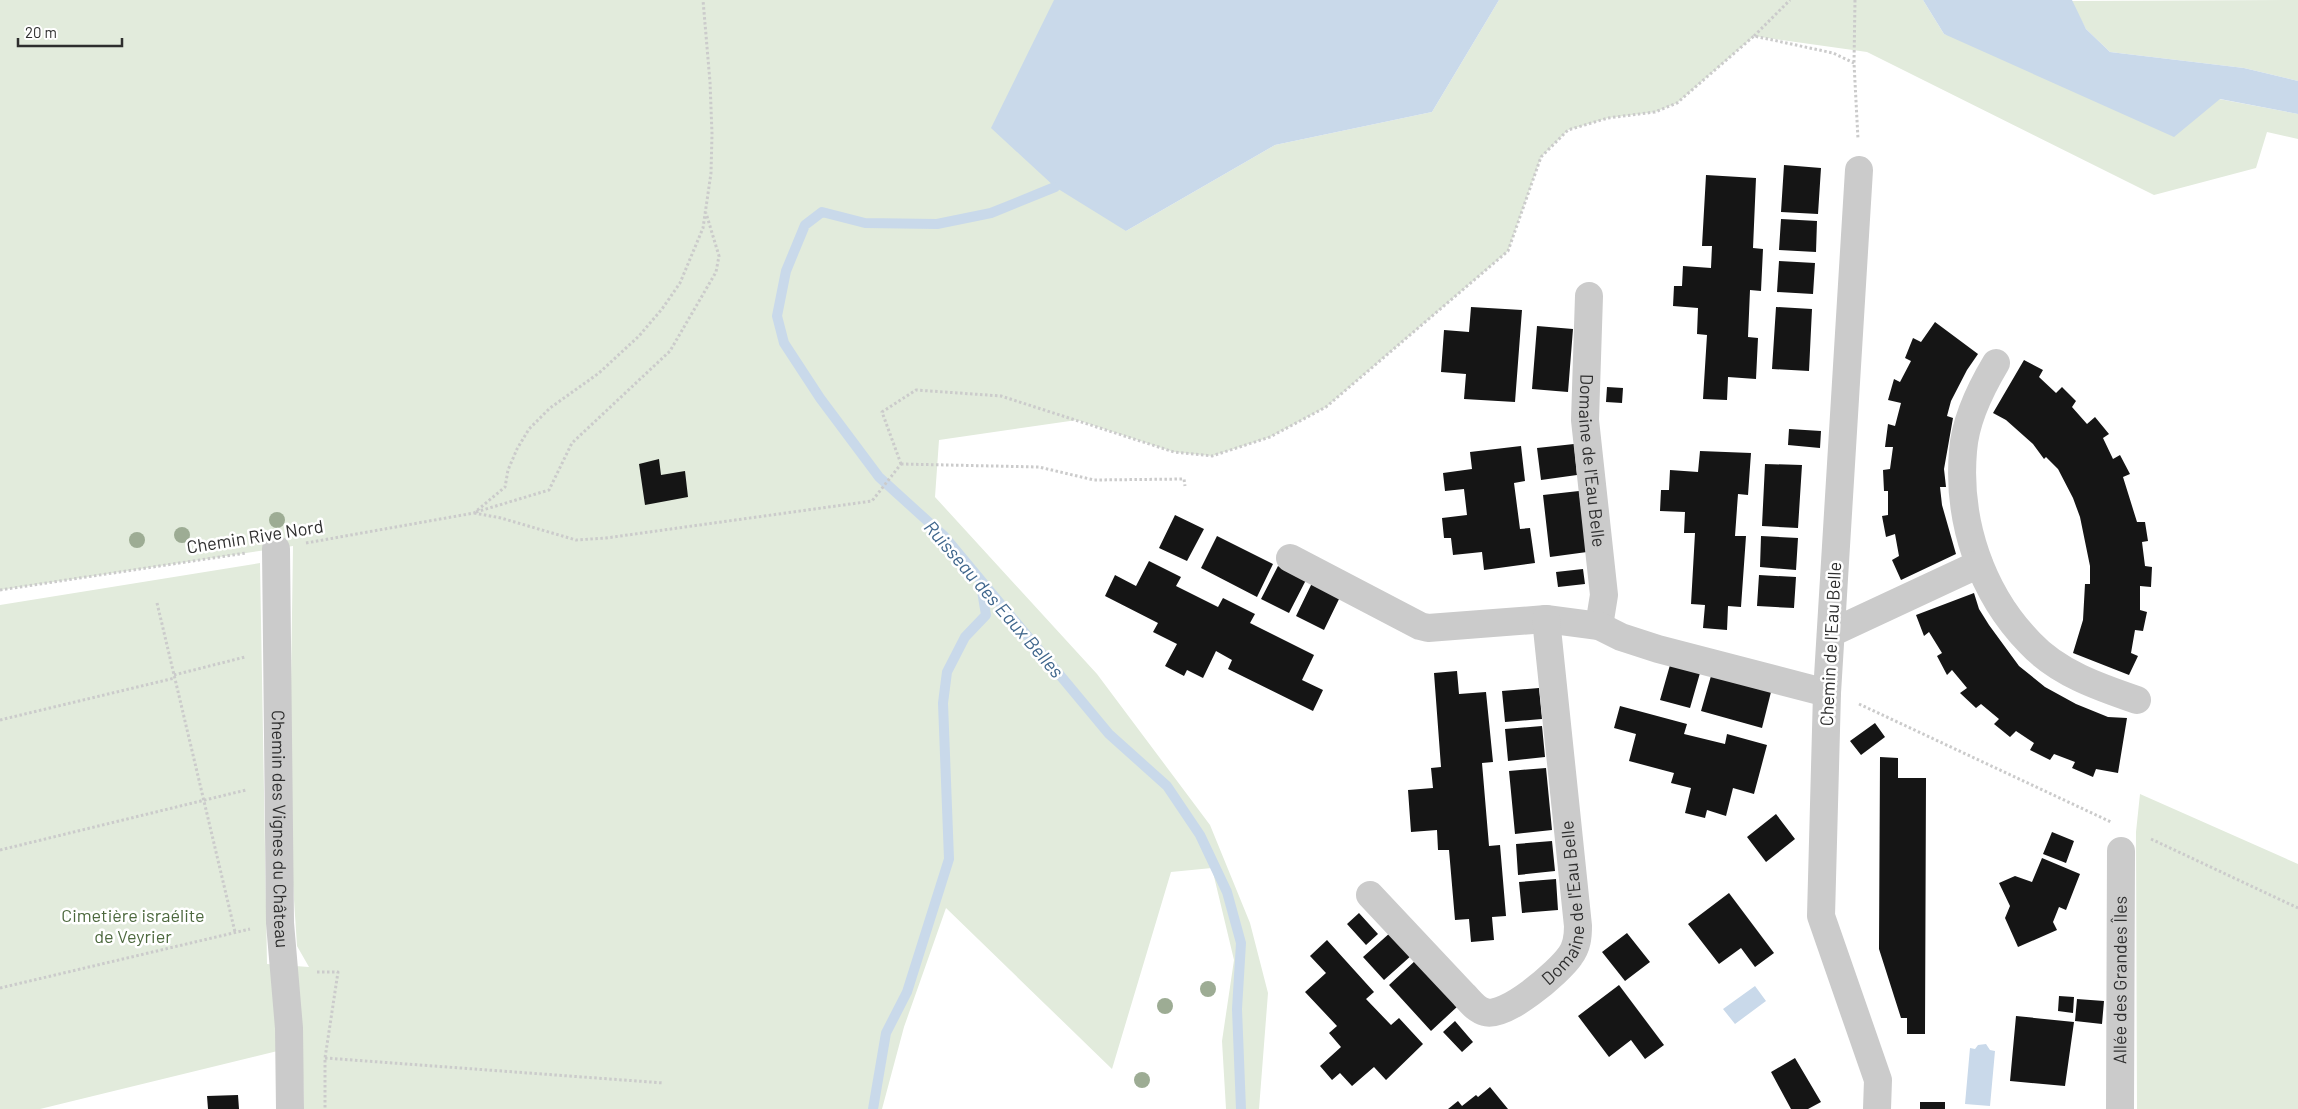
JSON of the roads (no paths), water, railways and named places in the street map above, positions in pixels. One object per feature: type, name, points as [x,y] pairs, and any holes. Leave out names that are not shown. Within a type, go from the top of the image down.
[{"type":"street","name":"Chemin de l'Eau Belle","points":[[1859,170],[1827,693],[1821,916],[1878,1080],[1877,1109]]},
{"type":"street","name":"Domaine de l'Eau Belle","points":[[1589,296],[1585,420],[1604,595],[1599,626]]},
{"type":"street","points":[[1996,363],[1977,398],[1963,450],[1964,510],[1979,564],[2005,612],[2030,644],[2063,669],[2100,687],[2137,700]]},
{"type":"street","name":"Chemin des Vignes du Château","points":[[276,548],[280,923],[289,1028],[290,1109]]},
{"type":"street","points":[[1290,558],[1420,626],[1428,628],[1546,619],[1599,626],[1620,637],[1658,649],[1827,693]]},
{"type":"street","points":[[1831,633],[1979,564]]},
{"type":"street","name":"Domaine de l'Eau Belle","points":[[1370,895],[1464,995],[1486,1013],[1499,1012],[1512,1006],[1553,975],[1572,955],[1578,941],[1578,926],[1546,619]]},
{"type":"street","name":"Allée des Grandes Îles","points":[[2120,838],[2120,1109]]},
{"type":"water","points":[[1054,0],[1499,0],[1432,112],[1275,145],[1126,231],[1055,187],[991,128]]},
{"type":"water","points":[[1923,0],[2072,0],[2086,29],[2110,52],[2244,68],[2298,81],[2298,114],[2220,99],[2174,137],[1944,34]]},
{"type":"water","points":[[1755,986],[1766,1001],[1735,1024],[1723,1009]]},
{"type":"water","points":[[1986,1044],[1990,1050],[1995,1051],[1990,1106],[1965,1104],[1970,1048],[1975,1049],[1978,1045]]},
{"type":"waterway","name":"Ruisseau des Eaux Belles","points":[[1055,187],[991,213],[937,224],[865,223],[822,212],[805,225],[786,271],[777,316],[784,343],[820,398],[879,477],[944,536],[1109,734],[1167,786],[1200,835],[1227,892],[1241,943],[1237,1009],[1241,1109]]},
{"type":"waterway","points":[[873,1109],[886,1033],[907,992],[949,859],[943,703],[947,672],[965,637],[986,615],[980,579]]},
{"type":"park label","name":"Cimetière israélite de Veyrier","points":[[133,926]]}]
